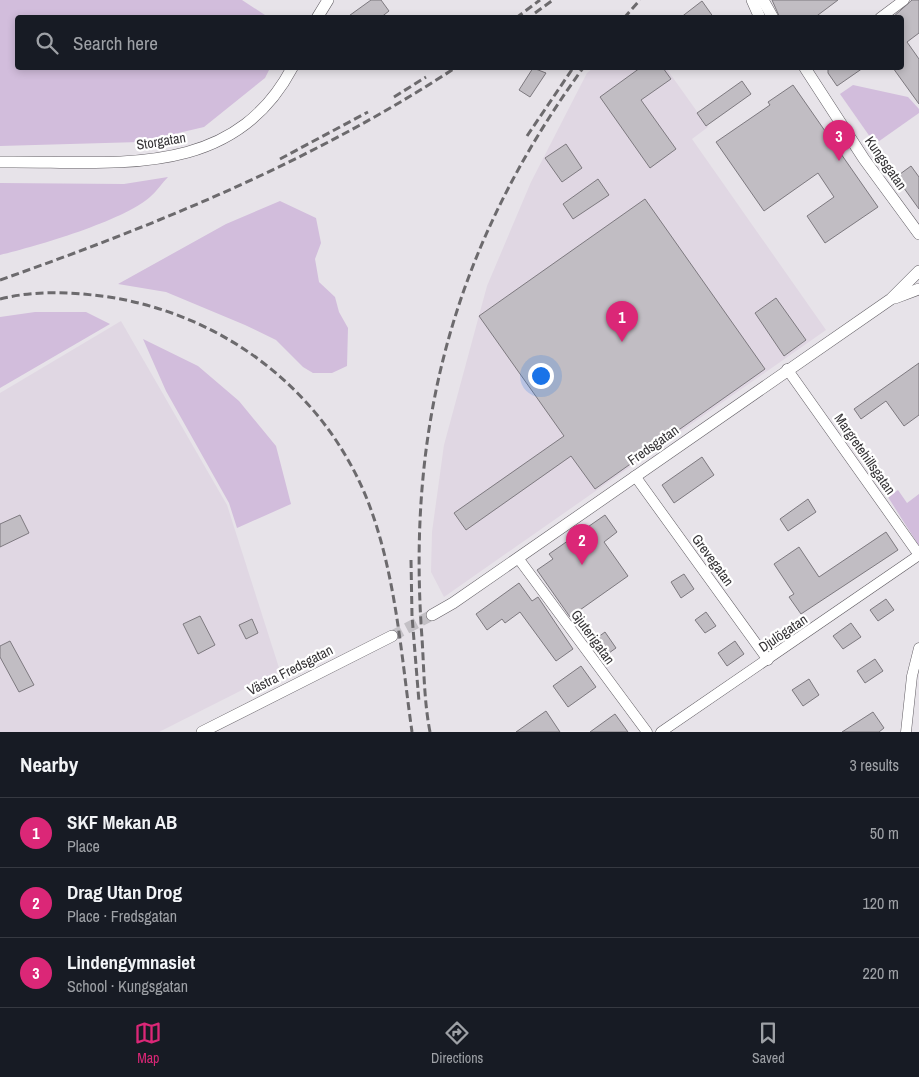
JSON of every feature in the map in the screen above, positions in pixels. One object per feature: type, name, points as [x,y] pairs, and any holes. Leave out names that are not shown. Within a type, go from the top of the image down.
[{"type":"street","points":[[318,15],[328,0]]},
{"type":"street","points":[[752,0],[759,15]]},
{"type":"street","points":[[764,0],[772,15]]},
{"type":"street","points":[[884,15],[904,0]]},
{"type":"street","name":"Storgatan","points":[[0,162],[151,161],[189,153],[222,139],[258,113],[274,98],[291,70]]},
{"type":"street","name":"Kungsgatan","points":[[806,70],[864,159],[919,234]]},
{"type":"street","name":"Kungsgatan","points":[[910,224],[919,242]]},
{"type":"street","name":"Fredsgatan","points":[[432,615],[518,558],[787,369],[891,299],[919,271]]},
{"type":"street","name":"Fredsgatan","points":[[891,299],[919,289]]},
{"type":"street","name":"Margretehillsgatan","points":[[787,369],[919,555]]},
{"type":"street","name":"Grevegatan","points":[[635,476],[768,660]]},
{"type":"street","name":"Djulögatan","points":[[661,732],[903,568],[919,555]]},
{"type":"street","name":"Gjuterigatan","points":[[518,558],[647,732]]},
{"type":"street","name":"Västra Fredsgatan","points":[[202,732],[392,636]]},
{"type":"street","points":[[906,732],[912,676],[919,648]]},
{"type":"shaded area","points":[[0,0],[242,0],[265,15],[15,15],[15,70],[269,70],[265,78],[204,127],[140,142],[0,146]]},
{"type":"shaded area","points":[[591,70],[667,70],[708,127],[692,139],[826,330],[444,597],[431,572],[432,532],[444,445],[487,286],[531,182],[587,73]]},
{"type":"shaded area","points":[[853,85],[908,97],[919,109],[919,113],[875,144],[840,94]]},
{"type":"shaded area","points":[[168,177],[150,197],[120,215],[79,232],[0,255],[0,183],[124,184]]},
{"type":"shaded area","points":[[280,201],[316,218],[321,243],[315,259],[319,282],[335,297],[339,312],[348,328],[347,366],[332,373],[313,373],[303,367],[276,340],[245,325],[166,292],[118,284],[226,224]]},
{"type":"shaded area","points":[[35,312],[86,312],[110,324],[0,388],[0,317]]},
{"type":"shaded area","points":[[121,321],[227,505],[280,671],[159,732],[0,732],[0,393]]},
{"type":"shaded area","points":[[143,339],[198,366],[239,401],[276,446],[291,504],[237,528],[229,503],[166,391]]},
{"type":"shaded area","points":[[898,490],[907,503],[919,494],[919,546],[888,497]]},
{"type":"building","points":[[371,0],[381,0],[389,11],[384,15],[350,15]]},
{"type":"building","points":[[772,0],[838,0],[818,15],[779,15]]},
{"type":"building","points":[[912,0],[919,0],[919,33],[907,42],[919,59],[919,104],[894,70],[904,70],[904,15],[895,15]]},
{"type":"building","points":[[702,1],[712,15],[684,15]]},
{"type":"building","points":[[532,70],[546,73],[530,97],[519,90]]},
{"type":"building","points":[[637,70],[664,70],[671,79],[641,100],[676,149],[650,168],[600,97]]},
{"type":"building","points":[[828,70],[860,70],[837,86]]},
{"type":"building","points":[[742,81],[751,94],[706,126],[697,113]]},
{"type":"building","points":[[793,85],[878,207],[825,243],[807,216],[834,197],[818,173],[764,211],[716,142],[770,105],[768,102]]},
{"type":"building","points":[[566,144],[582,168],[562,182],[545,158]]},
{"type":"building","points":[[911,166],[919,177],[919,209],[896,177]]},
{"type":"building","points":[[598,179],[609,195],[573,219],[563,204]]},
{"type":"building","points":[[645,199],[765,369],[595,489],[571,456],[466,530],[454,513],[564,436],[479,316]]},
{"type":"building","points":[[776,298],[806,340],[784,356],[755,313]]},
{"type":"building","points":[[919,363],[919,415],[904,426],[886,401],[861,419],[854,409]]},
{"type":"building","points":[[702,457],[714,475],[674,503],[662,485]]},
{"type":"building","points":[[808,499],[816,512],[788,531],[780,519]]},
{"type":"building","points":[[20,515],[29,533],[0,547],[0,524]]},
{"type":"building","points":[[605,515],[617,532],[604,542],[628,576],[570,617],[537,570],[553,559],[549,554]]},
{"type":"building","points":[[886,532],[898,550],[801,614],[789,597],[794,594],[774,564],[799,547],[819,577]]},
{"type":"building","points":[[684,574],[694,589],[681,598],[671,582]]},
{"type":"building","points":[[519,583],[532,601],[538,597],[573,649],[556,661],[520,612],[505,623],[502,619],[487,630],[476,614]]},
{"type":"building","points":[[886,599],[894,610],[878,621],[870,610]]},
{"type":"building","points":[[706,612],[716,626],[705,633],[695,620]]},
{"type":"building","points":[[200,616],[215,645],[198,654],[183,624]]},
{"type":"building","points":[[252,619],[258,633],[246,639],[239,625]]},
{"type":"building","points":[[851,623],[861,637],[843,649],[833,636]]},
{"type":"building","points":[[605,632],[616,648],[602,658],[590,643]]},
{"type":"building","points":[[10,641],[34,685],[19,692],[0,657],[0,646]]},
{"type":"building","points":[[735,641],[744,654],[727,666],[718,653]]},
{"type":"building","points":[[875,659],[883,671],[865,683],[857,671]]},
{"type":"building","points":[[581,666],[596,687],[568,707],[553,686]]},
{"type":"building","points":[[809,679],[819,695],[803,706],[792,690]]},
{"type":"building","points":[[546,711],[560,732],[516,732]]},
{"type":"building","points":[[873,712],[884,728],[879,732],[842,732]]},
{"type":"building","points":[[615,714],[628,732],[590,732]]},
{"type":"tunnel","points":[[392,636],[432,615]]},
{"type":"railway","points":[[520,15],[540,0]]},
{"type":"railway","points":[[535,13],[553,0]]},
{"type":"railway","points":[[627,15],[640,0]]},
{"type":"railway","points":[[0,280],[118,236],[234,188],[346,132],[401,102],[452,70]]},
{"type":"railway","points":[[527,136],[572,70]]},
{"type":"railway","points":[[430,732],[424,685],[419,559],[423,482],[432,409],[449,338],[472,268],[502,201],[539,134],[582,70]]},
{"type":"railway","points":[[394,97],[426,77]]},
{"type":"railway","points":[[280,159],[368,112]]},
{"type":"railway","points":[[0,299],[27,294],[68,293],[109,297],[151,306],[192,321],[230,340],[265,364],[296,392],[324,424],[348,460],[367,499],[377,527],[385,556],[396,614],[412,732]]},
{"type":"railway","points":[[411,560],[412,616],[419,702]]},
{"type":"place","name":"Lindengymnasiet","points":[[839,161]]},
{"type":"place","name":"SKF Mekan AB","points":[[622,342]]},
{"type":"place","name":"Drag Utan Drog","points":[[582,565]]}]
